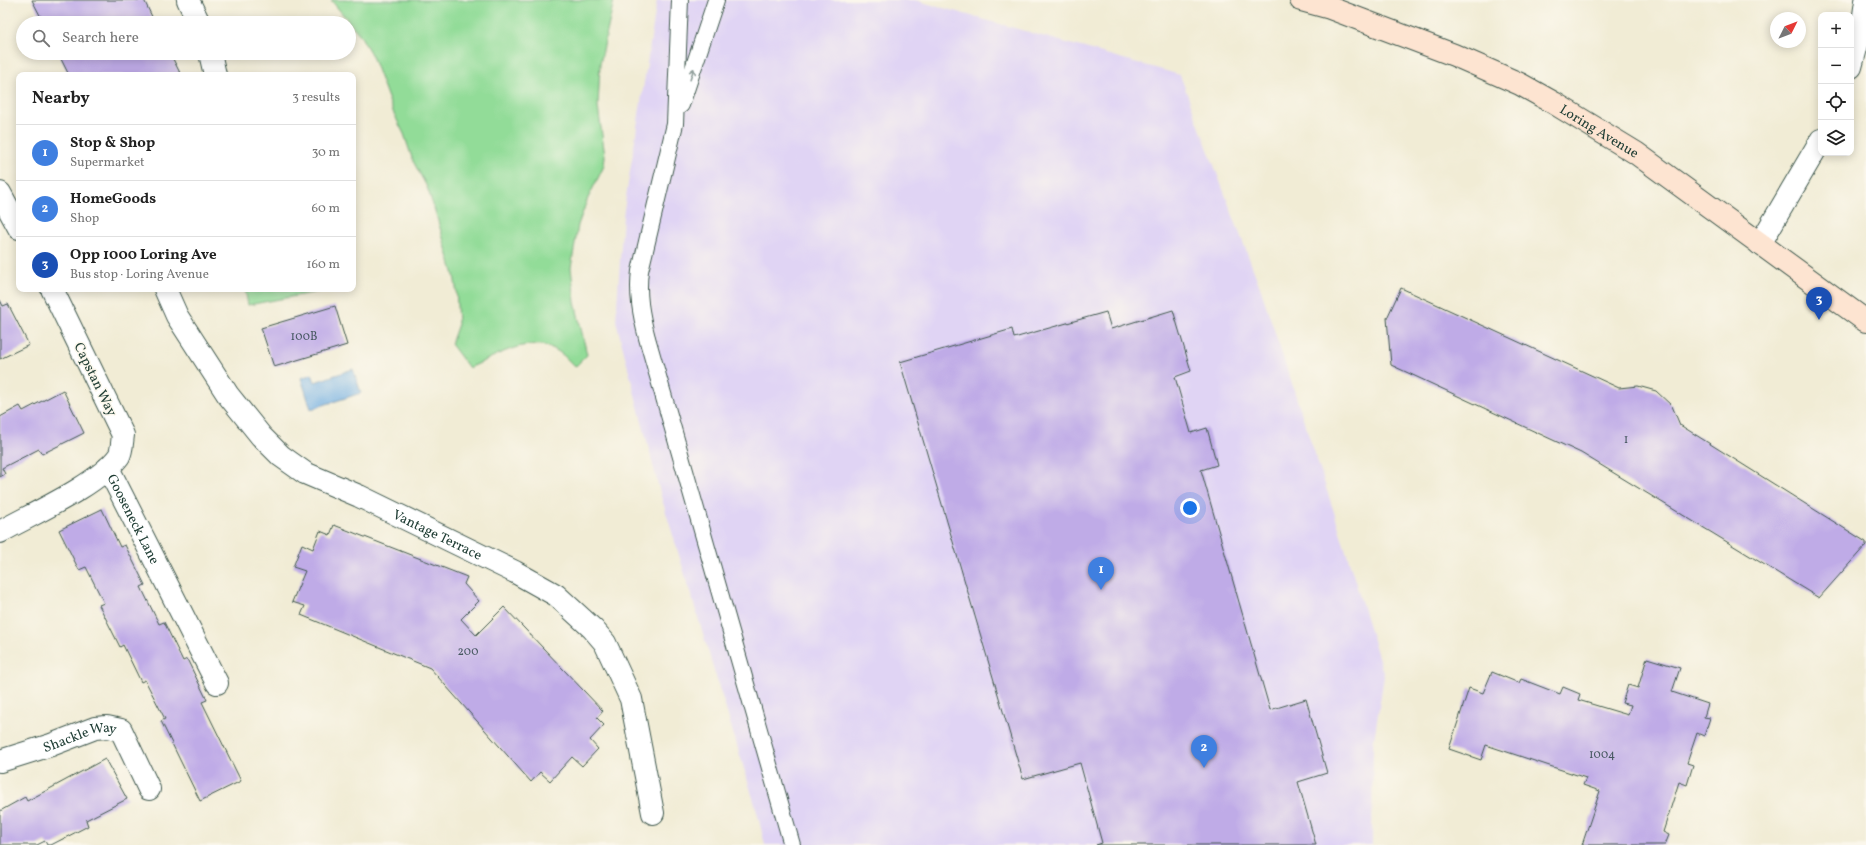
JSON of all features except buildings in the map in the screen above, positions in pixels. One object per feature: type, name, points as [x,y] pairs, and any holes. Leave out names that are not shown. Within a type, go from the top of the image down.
[{"type":"main road","name":"Loring Avenue","points":[[1301,0],[1330,8],[1393,31],[1520,84],[1590,124],[1636,153],[1866,321]]},
{"type":"street","points":[[188,0],[195,16]]},
{"type":"street","points":[[1854,56],[1863,22],[1866,2]]},
{"type":"street","points":[[212,60],[214,72]]},
{"type":"street","points":[[1760,244],[1818,145]]},
{"type":"street","points":[[0,193],[16,222]]},
{"type":"street","name":"Capstan Way","points":[[53,292],[123,435],[120,455],[108,468]]},
{"type":"street","name":"Vantage Terrace","points":[[166,292],[177,316],[228,395],[280,456],[305,473],[359,496],[515,572],[556,595],[593,629],[605,643],[631,699],[653,813]]},
{"type":"street","name":"Gooseneck Lane","points":[[0,532],[84,486],[108,468],[217,683]]},
{"type":"street","name":"Shackle Way","points":[[2,757],[52,745],[95,728],[107,727],[121,730],[149,789]]},
{"type":"lane","points":[[675,124],[680,0]]},
{"type":"lane","points":[[716,0],[675,124],[640,270],[638,289],[640,309],[647,338],[792,845]]},
{"type":"shaded area","points":[[657,0],[915,0],[1180,75],[1261,290],[1334,512],[1384,676],[1373,746],[1372,845],[765,845],[756,808],[661,496],[616,321],[623,216]]},
{"type":"green space","points":[[331,0],[614,0],[600,64],[598,107],[605,156],[604,166],[588,198],[578,225],[571,268],[575,302],[587,355],[575,367],[559,352],[548,346],[525,345],[513,348],[469,368],[451,344],[458,324],[456,287],[454,275],[435,211],[427,187],[413,161],[404,134],[394,114],[372,56],[356,30],[356,16],[344,16]]},
{"type":"green space","points":[[246,292],[317,292],[248,305]]},
{"type":"water","points":[[353,369],[361,393],[311,409],[301,378],[312,374],[315,382]]},
{"type":"place","name":"Opp 1000 Loring Ave","points":[[1819,320]]},
{"type":"place","name":"Stop & Shop","points":[[1101,590]]},
{"type":"place","name":"HomeGoods","points":[[1204,768]]}]
